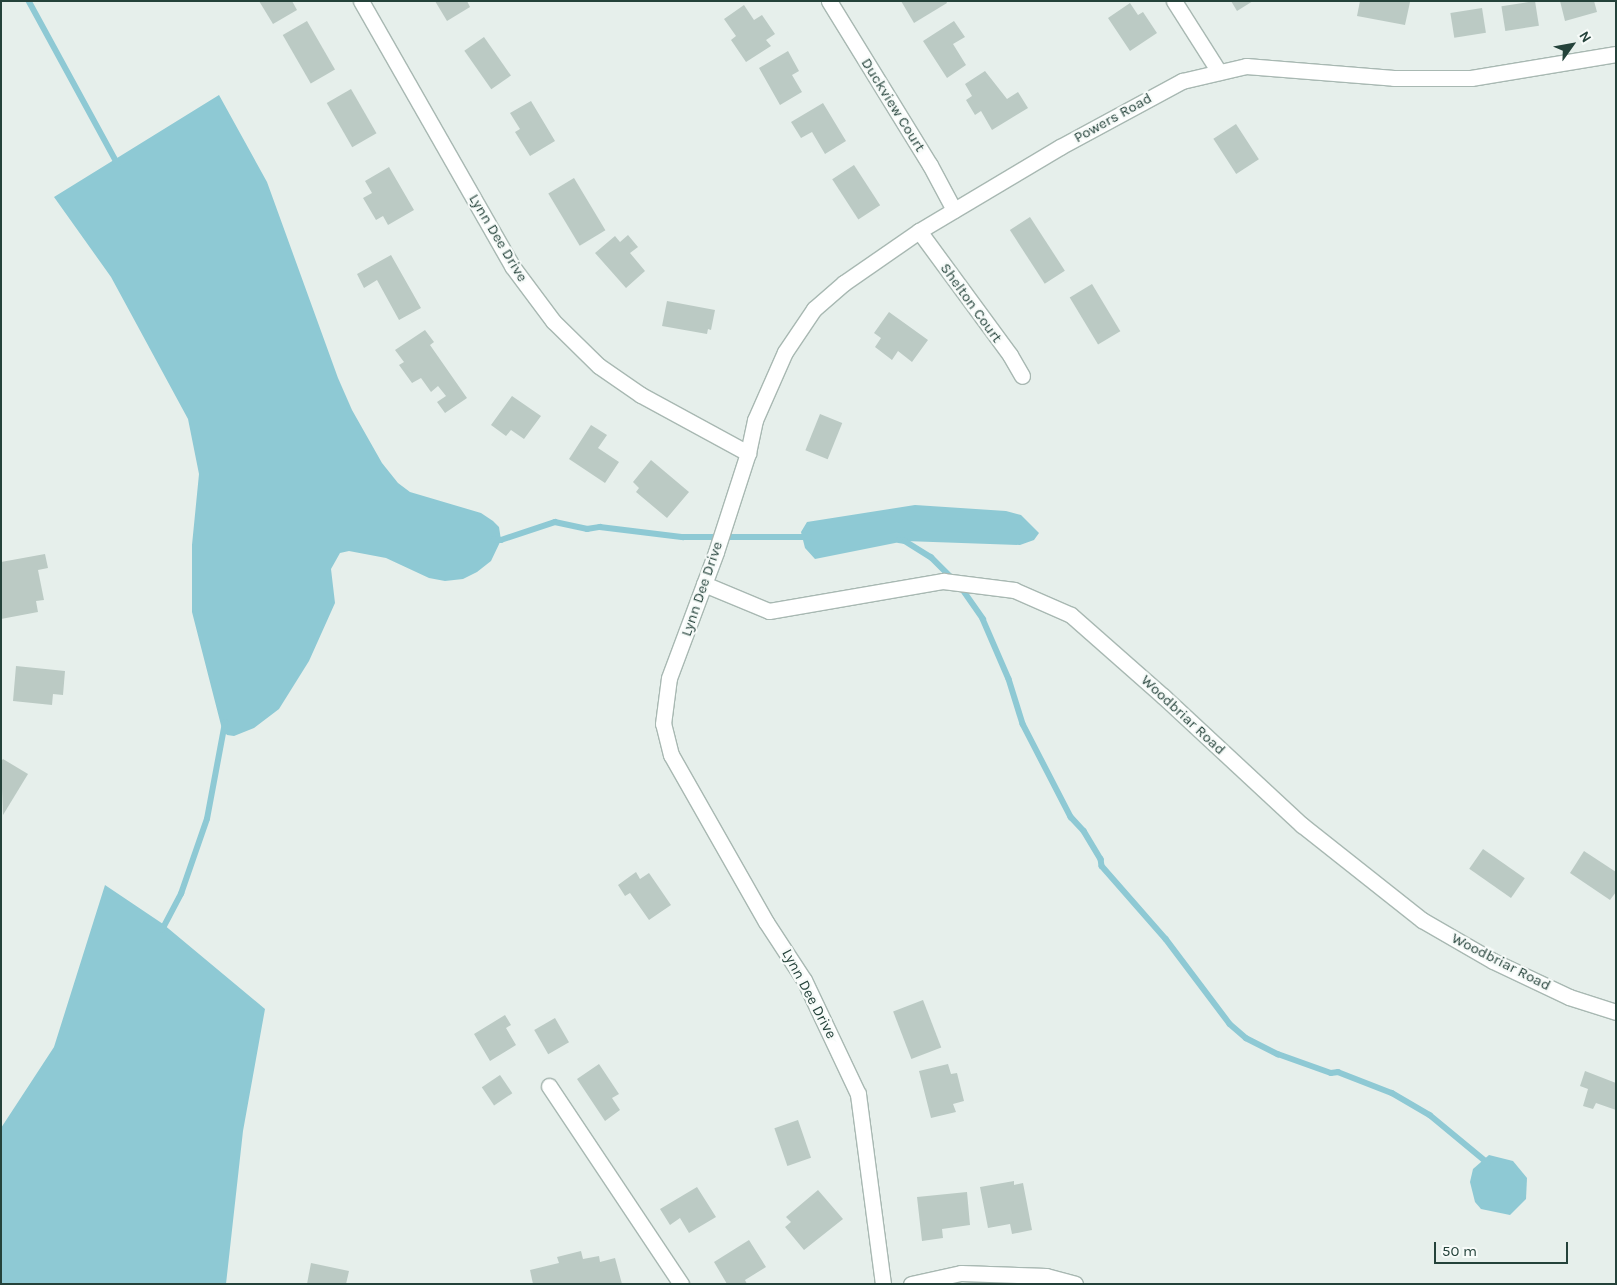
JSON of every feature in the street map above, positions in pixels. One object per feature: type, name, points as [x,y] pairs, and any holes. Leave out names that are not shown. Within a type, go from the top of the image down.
[{"type":"street","name":"Lynn Dee Drive","points":[[361,1],[512,266],[552,321],[599,366],[627,385],[696,427],[748,453],[667,688],[663,724],[671,756],[766,922],[804,980],[858,1094],[866,1138],[883,1284]]},
{"type":"street","name":"Duckview Court","points":[[829,1],[930,165],[954,210]]},
{"type":"street","points":[[1174,1],[1219,72]]},
{"type":"street","name":"Powers Road","points":[[748,453],[754,420],[785,352],[814,309],[844,282],[919,231],[954,210],[1130,108],[1182,81],[1246,66],[1394,78],[1471,78],[1616,54]]},
{"type":"street","name":"Shelton Court","points":[[919,231],[1010,355],[1022,376]]},
{"type":"street","name":"Woodbriar Road","points":[[704,584],[769,611],[943,581],[1014,590],[1071,615],[1150,683],[1302,825],[1422,920],[1501,965],[1569,997],[1616,1012]]},
{"type":"street","points":[[549,1086],[681,1284]]},
{"type":"street","points":[[911,1284],[961,1273],[1046,1276],[1075,1284]]},
{"type":"water","points":[[219,95],[267,182],[338,378],[352,410],[382,463],[398,483],[410,492],[481,513],[499,527],[501,540],[491,561],[477,572],[463,579],[445,581],[429,578],[386,558],[349,551],[340,553],[331,569],[335,603],[309,661],[279,709],[254,728],[234,736],[227,735],[222,729],[192,612],[192,545],[199,474],[188,419],[111,277],[54,197]]},
{"type":"water","points":[[915,505],[1006,511],[1021,515],[1039,533],[1034,540],[1020,545],[905,541],[815,559],[805,548],[801,532],[807,522]]},
{"type":"water","points":[[105,885],[163,924],[265,1009],[243,1131],[226,1284],[1,1284],[1,1128],[54,1047]]},
{"type":"water","points":[[1489,1155],[1513,1161],[1527,1178],[1526,1199],[1510,1215],[1481,1209],[1475,1202],[1470,1182],[1473,1169]]},
{"type":"building","points":[[259,1],[292,1],[297,10],[273,24]]},
{"type":"building","points":[[435,1],[467,1],[470,7],[447,21]]},
{"type":"building","points":[[901,1],[946,1],[947,3],[914,23]]},
{"type":"building","points":[[1231,1],[1253,1],[1237,11]]},
{"type":"building","points":[[1360,1],[1410,2],[1405,25],[1357,16]]},
{"type":"building","points":[[1535,1],[1539,26],[1505,31],[1501,6]]},
{"type":"building","points":[[1560,1],[1594,1],[1597,12],[1565,21]]},
{"type":"building","points":[[1130,3],[1138,15],[1143,12],[1157,33],[1130,51],[1108,18]]},
{"type":"building","points":[[744,5],[754,20],[762,15],[775,34],[766,40],[771,46],[746,62],[731,40],[736,36],[724,19]]},
{"type":"building","points":[[1482,8],[1486,33],[1454,38],[1450,13]]},
{"type":"building","points":[[307,21],[335,69],[311,83],[283,35]]},
{"type":"building","points":[[954,21],[965,37],[953,44],[966,65],[947,78],[923,41]]},
{"type":"building","points":[[484,37],[511,76],[491,89],[464,51]]},
{"type":"building","points":[[788,51],[799,71],[792,75],[802,92],[780,105],[759,68]]},
{"type":"building","points":[[985,71],[1007,99],[1018,92],[1028,108],[992,130],[981,111],[975,115],[966,100],[972,96],[965,84]]},
{"type":"building","points":[[351,89],[376,133],[352,147],[327,103]]},
{"type":"building","points":[[531,101],[555,141],[530,156],[515,132],[520,129],[510,113]]},
{"type":"building","points":[[823,103],[846,141],[825,154],[812,132],[801,138],[791,122]]},
{"type":"building","points":[[1236,124],[1259,159],[1236,174],[1213,139]]},
{"type":"building","points":[[854,165],[880,205],[858,219],[832,179]]},
{"type":"building","points":[[389,167],[414,210],[388,225],[383,216],[376,220],[363,198],[372,193],[365,181]]},
{"type":"building","points":[[574,178],[605,230],[580,246],[548,193]]},
{"type":"building","points":[[1030,217],[1065,271],[1045,284],[1010,230]]},
{"type":"building","points":[[628,235],[638,247],[630,253],[645,271],[626,288],[595,253],[615,236],[620,242]]},
{"type":"building","points":[[391,255],[421,308],[399,320],[377,280],[364,288],[357,274]]},
{"type":"building","points":[[1092,284],[1120,331],[1098,345],[1070,297]]},
{"type":"building","points":[[667,301],[715,310],[711,330],[708,329],[707,334],[662,326]]},
{"type":"building","points":[[889,312],[928,340],[912,362],[898,351],[892,360],[875,347],[881,338],[874,333]]},
{"type":"building","points":[[425,330],[434,342],[430,345],[467,398],[445,413],[437,402],[446,396],[438,386],[431,392],[421,378],[412,383],[399,365],[404,362],[395,350]]},
{"type":"building","points":[[512,396],[541,416],[524,439],[511,430],[506,436],[491,425]]},
{"type":"building","points":[[820,414],[842,423],[828,459],[805,450]]},
{"type":"building","points":[[591,425],[607,435],[598,448],[619,462],[605,483],[569,459]]},
{"type":"building","points":[[651,460],[689,492],[667,518],[636,492],[639,488],[633,482]]},
{"type":"building","points":[[45,554],[48,568],[38,570],[44,600],[36,601],[38,612],[1,619],[1,562]]},
{"type":"building","points":[[16,666],[65,671],[63,695],[53,694],[52,705],[13,701]]},
{"type":"building","points":[[3,759],[28,774],[3,815],[1,761]]},
{"type":"building","points":[[1483,849],[1525,878],[1511,898],[1469,869]]},
{"type":"building","points":[[1584,851],[1616,872],[1616,892],[1610,900],[1570,873]]},
{"type":"building","points":[[636,872],[640,879],[649,873],[671,905],[649,920],[630,893],[625,896],[618,885]]},
{"type":"building","points":[[923,1000],[941,1048],[911,1059],[893,1011]]},
{"type":"building","points":[[505,1015],[511,1025],[506,1028],[516,1045],[490,1061],[474,1034]]},
{"type":"building","points":[[555,1018],[569,1042],[548,1054],[534,1030]]},
{"type":"building","points":[[599,1064],[619,1094],[612,1098],[620,1110],[605,1121],[577,1079]]},
{"type":"building","points":[[948,1064],[951,1074],[957,1073],[964,1101],[953,1104],[956,1112],[931,1118],[919,1071]]},
{"type":"building","points":[[1585,1071],[1616,1083],[1616,1110],[1596,1103],[1593,1109],[1583,1106],[1588,1089],[1580,1086]]},
{"type":"building","points":[[500,1075],[512,1093],[494,1106],[482,1087]]},
{"type":"building","points":[[798,1120],[811,1158],[787,1166],[774,1128]]},
{"type":"building","points":[[1014,1181],[1014,1185],[1023,1183],[1032,1230],[1012,1234],[1010,1224],[988,1228],[980,1187]]},
{"type":"building","points":[[697,1187],[716,1217],[689,1233],[680,1218],[670,1225],[660,1209]]},
{"type":"building","points":[[818,1190],[843,1219],[804,1250],[785,1227],[791,1222],[786,1217]]},
{"type":"building","points":[[967,1192],[970,1225],[942,1229],[943,1238],[922,1241],[917,1197]]},
{"type":"building","points":[[749,1240],[766,1267],[745,1280],[747,1284],[727,1284],[714,1262]]},
{"type":"building","points":[[581,1251],[583,1259],[599,1256],[600,1262],[615,1258],[622,1284],[533,1284],[530,1270],[559,1263],[557,1257]]},
{"type":"building","points":[[311,1263],[349,1271],[346,1284],[307,1284]]},
{"type":"waterway","points":[[29,1],[118,164]]},
{"type":"waterway","points":[[494,539],[501,540],[555,522],[587,529],[600,527],[683,537],[809,537]]},
{"type":"waterway","points":[[899,540],[905,541],[931,557],[953,579]]},
{"type":"waterway","points":[[961,587],[983,619],[1009,679],[1023,724],[1071,817],[1084,831],[1101,859],[1102,866],[1166,939],[1230,1024],[1246,1038],[1278,1054],[1331,1073],[1338,1072],[1392,1093],[1430,1115],[1488,1163]]},
{"type":"waterway","points":[[162,930],[181,894],[207,819],[225,723]]}]
